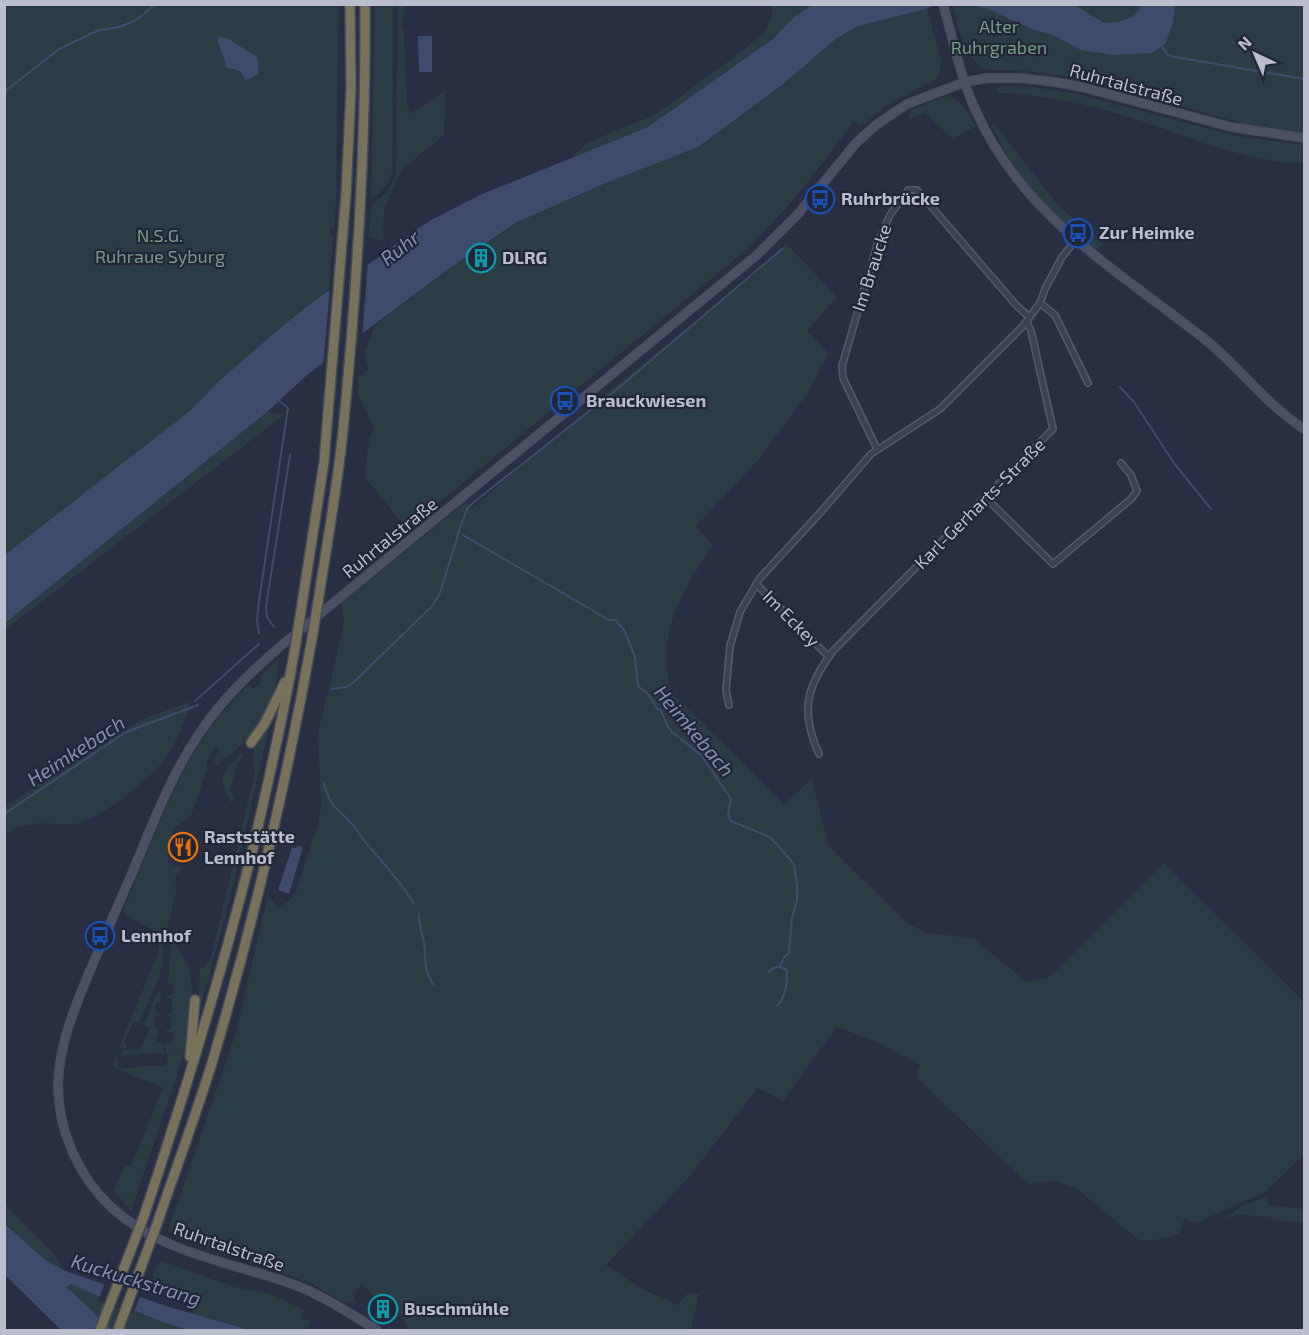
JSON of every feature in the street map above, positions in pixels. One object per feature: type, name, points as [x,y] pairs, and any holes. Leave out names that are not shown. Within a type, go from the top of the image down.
[{"type":"highway","points":[[100,1330],[144,1216],[181,1107],[226,956],[264,802],[291,669],[325,445],[346,194],[351,89],[350,4]]},
{"type":"highway","points":[[118,1330],[200,1100],[243,954],[285,779],[313,633],[343,431],[362,182],[366,89],[365,4]]},
{"type":"highway","points":[[251,743],[265,723],[291,669]]},
{"type":"highway","points":[[181,1107],[193,1045],[195,1000]]},
{"type":"main road","points":[[944,8],[965,82],[982,124],[1005,164],[1019,182],[1075,241],[1207,341],[1276,407],[1305,429]]},
{"type":"main road","name":"Ruhrtalstraße","points":[[377,1330],[338,1306],[298,1286],[202,1257],[142,1231],[111,1207],[90,1184],[67,1140],[58,1088],[66,1033],[170,785],[208,720],[237,686],[282,645],[732,278],[785,229],[853,147],[876,125],[907,104],[965,82],[987,78],[1020,78],[1082,87],[1231,127],[1305,138]]},
{"type":"street","name":"Im Braucke","points":[[878,448],[843,378],[842,366],[878,242],[890,215],[908,190],[917,190],[1028,319]]},
{"type":"street","points":[[729,705],[726,691],[730,646],[740,612],[756,584],[864,460],[878,448],[940,409],[1028,319],[1040,303],[1062,257],[1075,241]]},
{"type":"street","points":[[1040,303],[1054,315],[1088,383]]},
{"type":"street","name":"Karl-Gerharts-Straße","points":[[829,657],[1053,429],[1028,319]]},
{"type":"street","points":[[986,498],[1053,564],[1131,499],[1137,491],[1131,475],[1121,463]]},
{"type":"street","name":"Im Eckey","points":[[756,584],[829,657],[811,687],[807,710],[808,724],[819,754]]},
{"type":"green space","name":"N.S.G. Ruhraue Syburg","points":[[4,5],[338,5],[336,202],[334,228],[330,227],[330,236],[333,236],[329,291],[4,572]]},
{"type":"green space","points":[[375,5],[393,5],[392,173],[384,188],[371,199]]},
{"type":"green space","points":[[398,5],[406,5],[402,27],[404,30],[407,105],[410,114],[446,90],[444,135],[401,170],[384,210],[385,240],[379,241],[369,236],[371,206],[388,191],[396,175]]},
{"type":"green space","points":[[771,5],[812,5],[794,17],[773,39],[648,127],[571,158],[587,143],[656,114],[737,55],[765,32],[773,14]]},
{"type":"green space","points":[[952,5],[1304,5],[1304,132],[1260,128],[1088,81],[1057,75],[1018,70],[989,70],[980,67],[968,54]]},
{"type":"green space","points":[[927,9],[941,60],[936,79],[887,105],[860,127],[854,121],[805,185],[752,245],[407,529],[365,477],[369,438],[375,430],[358,394],[358,378],[368,370],[364,355],[375,325],[450,268],[515,223],[606,183],[698,147],[782,85],[837,38],[858,26]]},
{"type":"green space","points":[[1027,86],[1077,94],[1236,136],[1304,145],[1304,163],[1243,155],[1145,122],[1052,98],[997,93],[998,87]]},
{"type":"green space","points":[[945,96],[960,103],[976,126],[953,139],[925,113],[908,119],[911,110]]},
{"type":"green space","points":[[995,125],[1058,205],[1104,244],[1094,250],[1073,228],[1059,219],[1029,187],[1010,160],[991,126]]},
{"type":"green space","points":[[787,244],[837,297],[807,331],[829,354],[808,393],[758,460],[696,526],[713,546],[685,590],[671,626],[667,652],[670,691],[784,804],[812,779],[828,845],[906,922],[926,933],[973,938],[1027,982],[1046,978],[1055,972],[1164,863],[1304,1002],[1304,1154],[1265,1192],[1196,1223],[1184,1219],[1179,1234],[1140,1241],[1077,1189],[1057,1181],[1028,1184],[915,1076],[921,1065],[875,1041],[837,1027],[783,1101],[758,1088],[689,1177],[606,1265],[642,1289],[678,1305],[687,1294],[699,1294],[691,1330],[408,1330],[402,1316],[390,1303],[375,1298],[363,1284],[353,1293],[356,1304],[341,1301],[311,1283],[199,1246],[168,1231],[236,1033],[268,895],[278,908],[294,897],[319,821],[321,806],[318,733],[343,629],[344,618],[341,603],[466,502],[471,509],[607,393],[756,273]]},
{"type":"green space","points":[[267,412],[285,414],[5,630],[5,623]]},
{"type":"green space","points":[[279,659],[274,692],[263,718],[242,744],[216,766],[214,759],[219,750],[215,747],[207,762],[207,769],[191,816],[174,828],[168,863],[183,868],[176,875],[177,888],[167,929],[171,936],[165,937],[126,915],[125,906],[144,858],[177,784],[203,738],[246,687],[250,685],[253,689],[262,683],[261,675]]},
{"type":"green space","points":[[190,702],[179,735],[166,758],[154,772],[121,800],[85,821],[73,824],[29,825],[17,828],[5,835],[5,808],[8,805],[118,732],[148,717]]},
{"type":"green space","points":[[268,732],[229,902],[198,1016],[200,969],[205,968],[211,957],[255,773],[252,753],[255,745]]},
{"type":"green space","points":[[242,754],[244,755],[237,765],[230,790],[234,797],[232,804],[222,780],[228,766]]},
{"type":"green space","points":[[160,941],[163,960],[157,982],[139,1023],[134,1021],[124,1043],[128,1048],[119,1048],[158,953]]},
{"type":"green space","points":[[171,942],[176,943],[190,972],[192,1010],[180,1065],[131,1211],[113,1190],[126,1165],[131,1167],[163,1088],[113,1067],[117,1053],[118,1068],[166,1066],[169,1054],[166,1054],[165,1043],[173,1043],[173,1033],[166,1032],[166,1030],[171,1030],[171,1016],[166,1016],[172,1013],[172,999],[167,998],[172,995],[173,984],[168,983]]},
{"type":"green space","points":[[158,991],[161,993],[160,1003],[155,1003],[155,1012],[160,1013],[159,1016],[155,1016],[154,1029],[159,1030],[156,1039],[163,1044],[164,1054],[120,1056],[122,1050],[141,1049],[150,1028],[144,1025]]},
{"type":"green space","points":[[1267,1196],[1268,1206],[1304,1209],[1304,1223],[1273,1220],[1271,1217],[1238,1215],[1225,1218],[1241,1207]]},
{"type":"green space","points":[[4,1203],[54,1254],[63,1270],[44,1259],[5,1223]]},
{"type":"green space","points":[[161,1261],[234,1287],[267,1293],[303,1309],[301,1319],[311,1320],[307,1330],[250,1330],[194,1315],[192,1305],[171,1294],[153,1296],[147,1293],[157,1265]]},
{"type":"green space","points":[[70,1284],[162,1322],[189,1330],[112,1330],[68,1290],[67,1287]]},
{"type":"water","name":"Ruhr","points":[[812,5],[935,5],[858,26],[837,38],[782,85],[698,147],[606,183],[515,223],[450,268],[308,374],[267,412],[5,623],[5,555],[191,410],[217,383],[314,301],[431,220],[480,195],[648,127],[773,39],[794,17]]},
{"type":"water","points":[[970,5],[1075,5],[1104,23],[1119,22],[1134,16],[1142,5],[1175,5],[1173,23],[1165,44],[1152,53],[1114,55],[1081,50],[1053,35],[1034,30],[986,8]]},
{"type":"water","points":[[418,36],[432,36],[432,72],[419,72]]},
{"type":"water","points":[[217,37],[227,38],[257,57],[259,74],[246,80],[240,71],[226,67]]},
{"type":"water","points":[[292,847],[303,847],[289,894],[278,890]]},
{"type":"water","points":[[4,1223],[44,1259],[63,1270],[169,1307],[250,1330],[189,1330],[162,1322],[70,1284],[67,1287],[68,1290],[112,1330],[61,1330],[5,1275]]},
{"type":"pier","points":[[368,261],[362,339],[323,367],[330,287]]},
{"type":"pier","points":[[105,1283],[141,1295],[133,1314],[98,1301]]},
{"type":"waterway","points":[[4,92],[59,49],[99,30],[120,27],[136,20],[156,4]]},
{"type":"waterway","name":"Alter Ruhrgraben","points":[[1160,44],[1168,55],[1175,57],[1304,79]]},
{"type":"waterway","points":[[457,536],[467,509],[474,502],[616,390],[782,249]]},
{"type":"waterway","points":[[1120,387],[1134,402],[1174,463],[1211,509]]},
{"type":"waterway","points":[[259,633],[257,620],[259,601],[288,408],[278,400]]},
{"type":"waterway","points":[[274,627],[267,617],[266,606],[290,455]]},
{"type":"waterway","name":"Heimkebach","points":[[332,689],[346,687],[354,682],[433,605],[440,593],[458,535]]},
{"type":"waterway","name":"Heimkebach","points":[[463,535],[609,620],[615,620],[624,630],[635,657],[638,686],[649,695],[657,709],[661,710],[672,732],[701,755],[731,799],[728,814],[731,821],[770,837],[794,864],[797,900],[792,918],[789,953],[784,957],[780,967]]},
{"type":"waterway","points":[[195,701],[259,644]]},
{"type":"waterway","name":"Heimkebach","points":[[4,814],[126,732],[198,705]]},
{"type":"waterway","points":[[324,783],[332,804],[353,825],[414,904]]},
{"type":"waterway","points":[[419,914],[426,969],[434,986]]},
{"type":"waterway","points":[[769,972],[773,968],[780,967]]},
{"type":"waterway","points":[[777,1006],[784,994],[787,980],[787,970],[780,967]]},
{"type":"place","name":"Ruhrbrücke","points":[[820,199]]},
{"type":"place","name":"Zur Heimke","points":[[1078,233]]},
{"type":"place","name":"DLRG","points":[[481,258]]},
{"type":"place","name":"Brauckwiesen","points":[[565,401]]},
{"type":"place","name":"Raststätte Lennhof","points":[[183,847]]},
{"type":"place","name":"Lennhof","points":[[100,936]]},
{"type":"place","name":"Buschmühle","points":[[383,1309]]},
{"type":"water label","name":"Kuckuckstrang","points":[[136,1280]]}]
